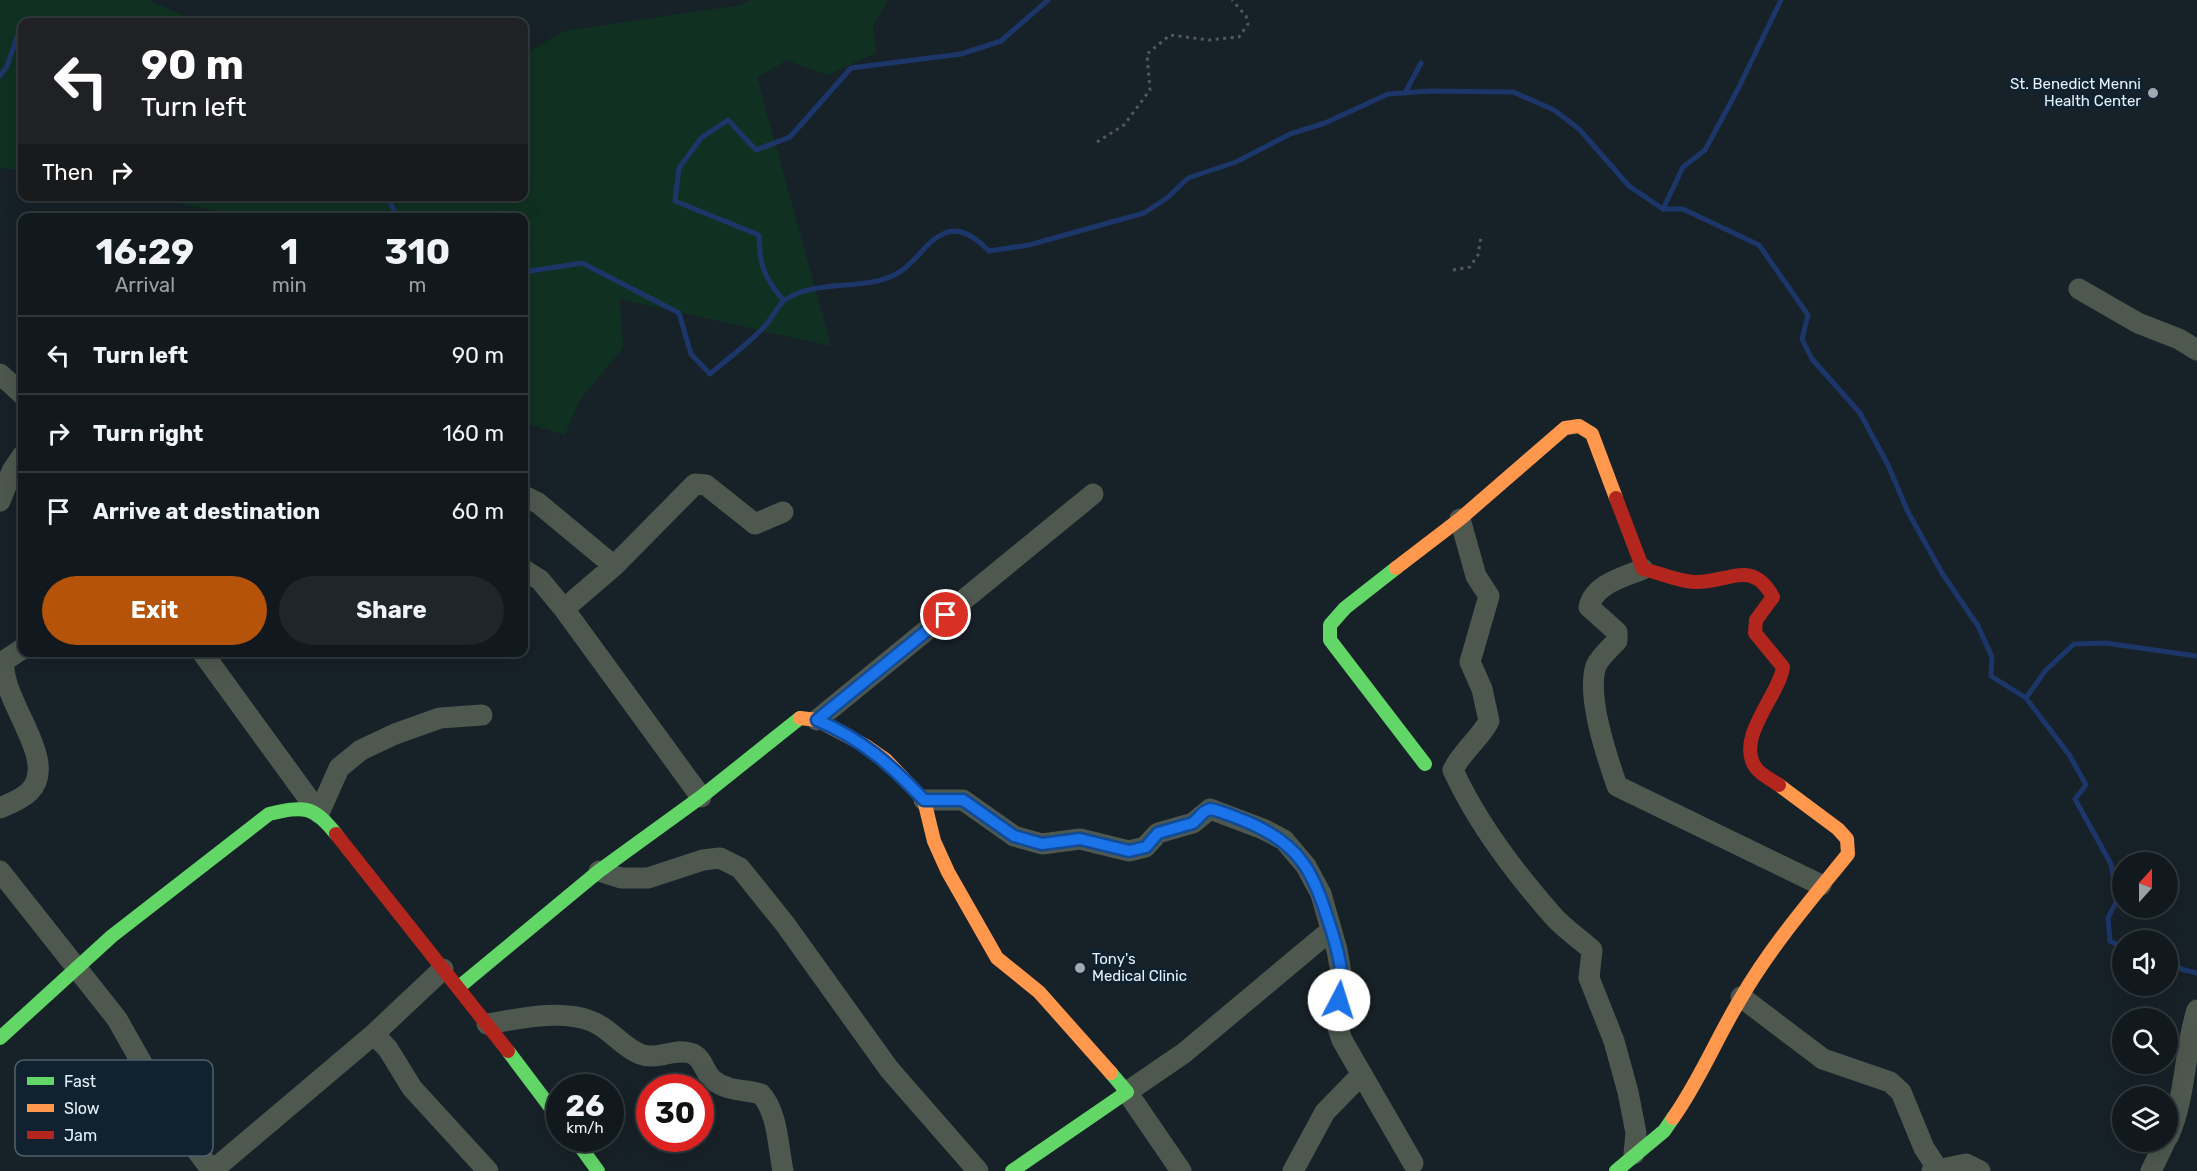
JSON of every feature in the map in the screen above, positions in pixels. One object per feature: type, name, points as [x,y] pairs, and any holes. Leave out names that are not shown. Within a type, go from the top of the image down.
[{"type":"street","points":[[2079,289],[2139,323],[2179,339],[2197,350]]},
{"type":"street","points":[[0,374],[18,390]]},
{"type":"street","points":[[1425,764],[1330,640],[1330,626],[1353,601],[1460,519],[1565,428],[1579,426],[1592,434],[1643,569]]},
{"type":"street","points":[[0,501],[18,462]]},
{"type":"street","points":[[564,609],[614,566],[695,484],[706,485],[755,524],[783,512]]},
{"type":"street","points":[[817,720],[1093,494]]},
{"type":"street","points":[[528,498],[538,503],[614,566]]},
{"type":"street","points":[[1460,519],[1476,576],[1489,596],[1474,641],[1470,662],[1482,689],[1489,721],[1484,732],[1460,754],[1453,770],[1461,789],[1500,848],[1556,919],[1593,950],[1589,978],[1614,1041],[1628,1092],[1636,1132],[1635,1154]]},
{"type":"street","points":[[1616,1171],[1664,1131],[1691,1093],[1741,998],[1821,885],[1848,854],[1847,839],[1838,829],[1756,768],[1750,757],[1754,733],[1782,676],[1784,667],[1775,655],[1757,639],[1753,630],[1755,621],[1773,597],[1769,586],[1759,579],[1738,573],[1695,582],[1643,569],[1605,585],[1591,597],[1589,607],[1617,632],[1617,641],[1597,665],[1593,684],[1603,748],[1617,786],[1821,885]]},
{"type":"street","points":[[528,572],[540,580],[564,609],[701,797]]},
{"type":"street","points":[[0,808],[29,793],[39,777],[40,760],[7,691],[3,672],[4,661],[18,652]]},
{"type":"street","points":[[206,657],[319,813],[459,987],[546,1102]]},
{"type":"street","points":[[319,813],[339,768],[361,750],[395,734],[440,718],[482,714]]},
{"type":"street","points":[[459,987],[599,871],[701,797],[800,718],[817,720],[866,746],[886,760],[924,800],[934,841],[948,872],[997,958],[1039,992],[1127,1092],[1181,1171]]},
{"type":"street","points":[[924,800],[963,800],[1014,836],[1042,844],[1080,839],[1129,851],[1146,847],[1158,833],[1171,827],[1185,827],[1204,812],[1216,810],[1284,840],[1306,866],[1321,894],[1343,984],[1334,1016],[1342,1040],[1413,1163]]},
{"type":"street","points":[[0,1038],[112,936],[269,814],[294,808],[319,813]]},
{"type":"street","points":[[599,871],[621,878],[648,878],[703,860],[720,858],[740,868],[785,924],[890,1069],[978,1171]]},
{"type":"street","points":[[0,871],[75,969],[117,1019],[140,1060]]},
{"type":"street","points":[[1012,1171],[1184,1053],[1331,930]]},
{"type":"street","points":[[201,1156],[212,1171],[374,1034],[443,969]]},
{"type":"street","points":[[1741,998],[1823,1059],[1890,1082],[1900,1092],[1935,1170],[1966,1164],[1980,1171]]},
{"type":"street","points":[[2178,1104],[2189,1037],[2197,1010]]},
{"type":"street","points":[[487,1024],[537,1016],[578,1018],[591,1021],[610,1032],[641,1055],[657,1057],[676,1052],[692,1053],[701,1061],[713,1080],[740,1093],[760,1094],[765,1099],[772,1114],[783,1171]]},
{"type":"street","points":[[374,1034],[388,1049],[412,1088],[488,1171]]},
{"type":"street","points":[[1293,1171],[1325,1112],[1362,1074]]},
{"type":"street","points":[[584,1152],[598,1171]]},
{"type":"street","points":[[2151,1171],[2160,1152]]},
{"type":"path","points":[[1097,142],[1124,125],[1150,90],[1148,54],[1170,35],[1209,40],[1239,37],[1248,24],[1246,16],[1232,0]]},
{"type":"path","points":[[1453,270],[1470,267],[1478,255],[1480,236]]},
{"type":"green space","points":[[0,0],[150,0],[188,18],[18,18],[18,170],[0,167]]},
{"type":"green space","points":[[751,0],[888,0],[873,26],[876,53],[827,75],[787,60],[757,78],[831,346],[620,299],[623,348],[579,401],[565,435],[528,424],[528,213],[227,213],[165,201],[528,201],[528,52],[565,31],[740,5]]},
{"type":"waterway","points":[[784,301],[767,278],[760,254],[759,235],[675,201],[679,168],[701,138],[728,120],[756,150],[790,137],[851,68],[961,54],[1001,41],[1048,0]]},
{"type":"waterway","points":[[528,271],[582,263],[679,313],[691,354],[710,374],[756,335],[785,300],[811,289],[869,283],[896,274],[945,233],[951,231],[963,233],[975,239],[989,251],[1029,245],[1144,213],[1167,198],[1188,178],[1236,162],[1290,134],[1325,123],[1388,94],[1430,91],[1513,92],[1554,110],[1579,129],[1629,186],[1663,209],[1683,167],[1705,150],[1739,87],[1781,0]]},
{"type":"waterway","points":[[0,76],[7,66],[18,34]]},
{"type":"waterway","points":[[1405,93],[1421,63]]},
{"type":"waterway","points":[[390,201],[396,213]]},
{"type":"waterway","points":[[1663,209],[1683,209],[1759,245],[1808,315],[1802,339],[1812,359],[1860,413],[1888,465],[1908,512],[1942,573],[1978,626],[1992,657],[1991,676],[2026,698],[2070,756],[2086,785],[2075,799],[2111,864],[2117,900],[2108,918],[2110,941],[2112,942]]},
{"type":"waterway","points":[[2026,698],[2045,671],[2074,644],[2105,643],[2197,656]]},
{"type":"waterway","points":[[2178,966],[2197,973]]},
{"type":"traffic: fast","points":[[1396,568],[1345,608],[1330,625],[1330,640],[1425,764]]},
{"type":"traffic: fast","points":[[459,987],[599,871],[701,797],[800,718]]},
{"type":"traffic: fast","points":[[0,1038],[112,936],[269,814],[307,810],[321,818],[336,834]]},
{"type":"traffic: fast","points":[[508,1051],[546,1101]]},
{"type":"traffic: fast","points":[[1012,1171],[1127,1092],[1111,1073]]},
{"type":"traffic: fast","points":[[1616,1171],[1664,1131],[1673,1118]]},
{"type":"traffic: fast","points":[[584,1152],[598,1171]]},
{"type":"traffic: slow","points":[[1396,568],[1460,519],[1565,428],[1579,426],[1592,434],[1616,498]]},
{"type":"traffic: slow","points":[[800,718],[817,720],[866,746],[886,760],[924,800],[934,841],[948,872],[997,958],[1039,992],[1111,1073]]},
{"type":"traffic: slow","points":[[1673,1118],[1692,1089],[1732,1013],[1765,960],[1848,854],[1847,839],[1838,829],[1779,785]]},
{"type":"traffic: jam","points":[[1616,498],[1643,569],[1694,582],[1747,575],[1765,585],[1773,597],[1756,620],[1755,633],[1783,667],[1780,678],[1754,730],[1751,756],[1758,771],[1779,785]]},
{"type":"traffic: jam","points":[[336,834],[508,1051]]},
{"type":"place","name":"St. Benedict Menni Health Center","points":[[2153,93]]},
{"type":"place","name":"Tony's Medical Clinic","points":[[1080,968]]},
{"type":"route","points":[[946,615],[817,720],[843,732],[886,760],[924,800],[950,798],[963,800],[975,806],[993,823],[1014,836],[1042,844],[1080,839],[1129,851],[1146,847],[1158,833],[1171,827],[1185,827],[1193,823],[1210,809],[1263,829],[1284,840],[1306,866],[1321,894],[1337,950],[1343,984],[1339,1000]]}]
